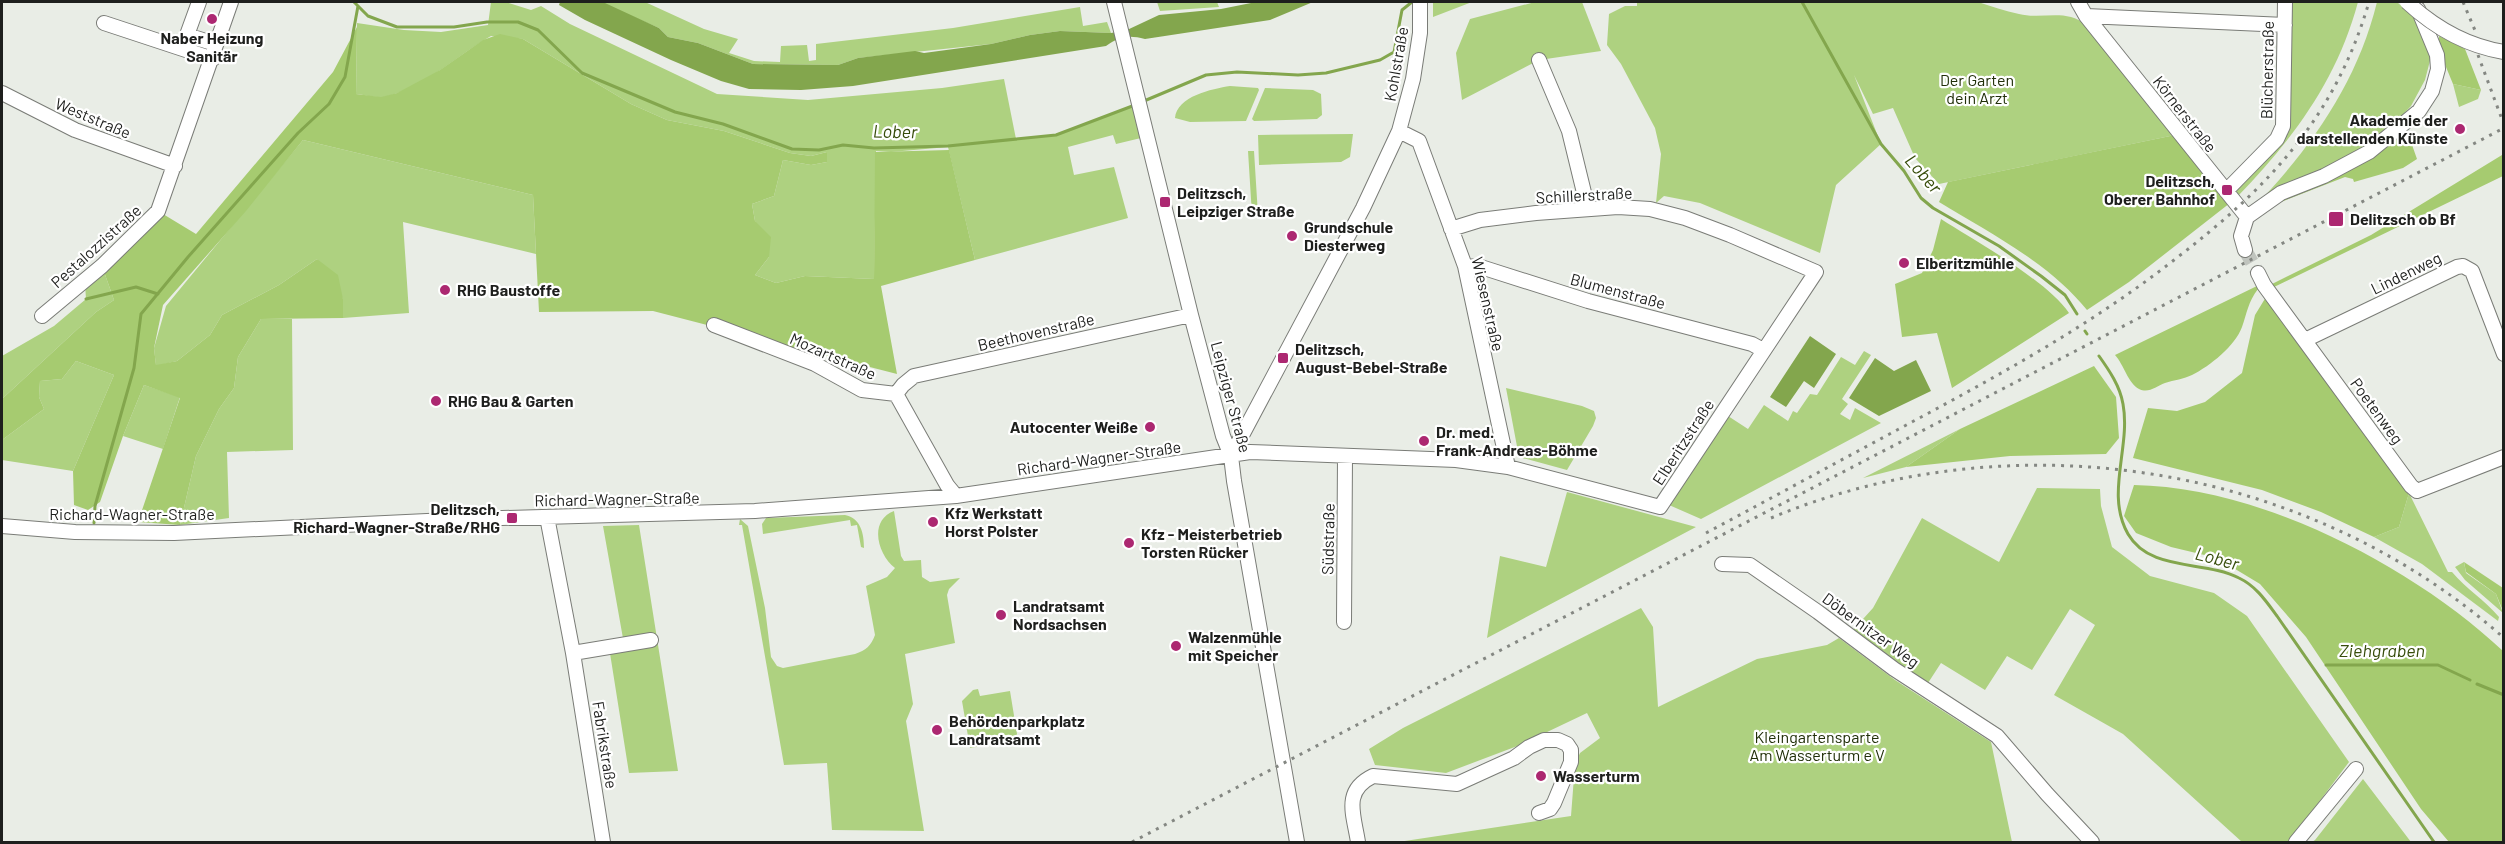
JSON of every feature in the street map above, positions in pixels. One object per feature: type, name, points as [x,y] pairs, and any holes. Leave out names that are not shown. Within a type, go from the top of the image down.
[{"type":"street","points":[[199,2],[187,34],[212,43]]},
{"type":"street","name":"Pestalozzistraße","points":[[42,316],[102,266],[158,212],[231,2]]},
{"type":"street","name":"Leipziger Straße","points":[[1114,2],[1191,315],[1223,436],[1231,456],[1298,843]]},
{"type":"street","name":"Kohlstraße","points":[[1231,456],[1363,208],[1399,130],[1413,79],[1420,33],[1420,2]]},
{"type":"street","name":"Körnerstraße","points":[[2078,2],[2086,16],[2247,217]]},
{"type":"street","name":"Blücherstraße","points":[[2227,190],[2281,133],[2284,116],[2285,2]]},
{"type":"street","points":[[2408,2],[2435,24],[2457,37],[2504,52]]},
{"type":"street","points":[[2246,250],[2241,236],[2247,217],[2281,194],[2324,176],[2369,152],[2419,111],[2432,92],[2438,69],[2437,55],[2415,2]]},
{"type":"street","points":[[2086,16],[2285,26]]},
{"type":"street","points":[[104,23],[213,59]]},
{"type":"street","points":[[1539,60],[1569,131],[1588,209]]},
{"type":"street","name":"Weststraße","points":[[2,93],[75,130],[175,166]]},
{"type":"street","name":"Wiesenstraße","points":[[1399,130],[1419,141],[1465,266],[1508,466]]},
{"type":"street","name":"Schillerstraße","points":[[1451,229],[1480,220],[1588,209],[1650,209],[1685,218],[1816,272]]},
{"type":"street","name":"Blumenstraße","points":[[1465,266],[1481,267],[1588,301],[1752,344],[1763,350]]},
{"type":"street","name":"Lindenweg","points":[[2305,340],[2463,266],[2472,271],[2504,354]]},
{"type":"street","name":"Elberitzstraße","points":[[1231,456],[1250,452],[1456,460],[1508,466],[1660,507],[1816,272]]},
{"type":"street","name":"Poetenweg","points":[[2258,273],[2264,285],[2411,486],[2417,491],[2504,457]]},
{"type":"street","name":"Beethovenstraße","points":[[896,394],[914,376],[1191,315]]},
{"type":"street","name":"Mozartstraße","points":[[714,325],[815,364],[862,390],[896,394]]},
{"type":"street","points":[[896,394],[947,485],[956,496]]},
{"type":"street","name":"Richard-Wagner-Straße","points":[[2,526],[75,532],[174,533],[547,517],[737,512],[956,496],[1231,456]]},
{"type":"street","name":"Südstraße","points":[[1344,622],[1345,456]]},
{"type":"street","name":"Fabrikstraße","points":[[547,517],[573,653],[603,843]]},
{"type":"street","name":"Döbernitzer Weg","points":[[1722,564],[1750,564],[1894,669],[1997,736],[2092,843]]},
{"type":"street","points":[[573,653],[651,640]]},
{"type":"street","points":[[1358,843],[1353,797],[1356,788],[1363,780],[1379,776],[1457,784],[1514,758],[1544,740],[1558,740],[1567,744],[1570,750],[1570,762],[1554,803],[1550,809],[1539,813]]},
{"type":"street","points":[[2295,843],[2356,769]]},
{"type":"green space","points":[[491,2],[506,2],[531,10],[541,6],[570,24],[717,94],[808,100],[942,88],[1004,79],[1016,139],[1056,135],[1134,105],[1141,138],[1116,144],[1113,135],[1068,147],[1074,175],[1114,167],[1128,218],[975,260],[948,147],[891,152],[876,151],[874,279],[805,276],[776,283],[755,275],[769,257],[755,221],[752,204],[774,196],[783,160],[811,165],[827,162],[827,152],[811,156],[790,153],[724,131],[667,120],[631,104],[523,39],[491,36],[427,79],[399,93],[384,97],[356,94],[357,23],[404,30],[441,32],[488,25]]},
{"type":"green space","points":[[599,2],[645,2],[704,29],[738,39],[729,53],[754,61],[780,62],[781,46],[807,45],[809,61],[816,60],[816,44],[953,28],[1080,7],[1083,26],[1107,22],[1111,33],[1060,31],[991,44],[858,58],[838,65],[753,64],[698,43],[668,37],[659,28]]},
{"type":"green space","points":[[1157,2],[1217,2],[1219,7],[1160,11]]},
{"type":"green space","points":[[1433,2],[1472,2],[1433,17]]},
{"type":"green space","points":[[1535,2],[1582,2],[1601,51],[1539,60],[1462,100],[1456,53],[1470,19]]},
{"type":"green space","name":"Der Garten dein Arzt","points":[[1637,2],[1978,2],[2028,15],[2070,17],[2086,25],[2175,135],[1939,184],[1915,158],[1893,108],[1873,114],[1854,75],[1881,144],[1836,185],[1820,253],[1700,203],[1664,196],[1656,203],[1661,154],[1655,128],[1621,64],[1607,45],[1609,14],[1625,6],[1637,6]]},
{"type":"green space","points":[[2289,2],[2358,2],[2349,30],[2326,82],[2295,130],[2238,196],[2235,192],[2237,188],[2283,138]]},
{"type":"green space","points":[[2377,2],[2397,2],[2420,23],[2432,53],[2425,80],[2411,106],[2376,143],[2251,210],[2292,164],[2328,115],[2357,61]]},
{"type":"green space","points":[[2453,84],[2481,90],[2478,99],[2459,107]]},
{"type":"green space","points":[[1230,86],[1258,88],[1259,90],[1246,121],[1190,122],[1175,118],[1177,110],[1189,99],[1205,92]]},
{"type":"green space","points":[[1265,88],[1313,90],[1321,94],[1322,115],[1317,119],[1254,121],[1252,119]]},
{"type":"green space","points":[[1353,134],[1350,157],[1341,162],[1259,165],[1258,135]]},
{"type":"green space","points":[[303,140],[533,195],[536,254],[403,222],[409,313],[343,318],[343,299],[317,259],[279,285],[222,315],[210,335],[177,361],[156,366],[154,348],[166,306]]},
{"type":"green space","points":[[1248,151],[1254,151],[1258,215],[1252,215]]},
{"type":"green space","points":[[102,266],[114,300],[96,312],[2,399],[2,356],[54,326],[86,299],[85,284]]},
{"type":"green space","points":[[261,319],[292,319],[293,450],[227,452],[229,518],[180,525],[196,456],[219,409],[234,388],[238,357]]},
{"type":"green space","points":[[1864,351],[1871,355],[1842,399],[1848,404],[1840,414],[1850,420],[1855,408],[1881,423],[1701,519],[1669,505],[1728,416],[1748,429],[1764,405],[1788,421],[1793,411],[1797,413],[1810,394],[1817,395],[1841,357],[1855,365]]},
{"type":"green space","points":[[76,361],[114,375],[73,471],[2,460],[2,440],[44,409],[39,397],[40,381],[62,379]]},
{"type":"green space","points":[[144,385],[180,397],[163,449],[123,436]]},
{"type":"green space","points":[[1506,388],[1582,406],[1594,411],[1596,418],[1593,426],[1567,470],[1519,457]]},
{"type":"green space","points":[[1960,429],[1906,467],[1863,478]]},
{"type":"green space","points":[[2037,488],[2100,489],[2101,506],[2112,547],[2150,576],[2214,593],[2247,616],[2349,762],[2289,842],[2242,842],[2123,734],[2054,695],[2095,625],[2070,609],[2032,670],[2007,656],[1985,690],[1941,663],[1928,683],[1893,661],[1853,630],[1873,608],[1922,518],[1999,562]]},
{"type":"green space","points":[[1567,492],[1696,527],[1487,638],[1500,556],[1546,567]]},
{"type":"green space","points":[[2409,493],[2448,572],[2452,572],[2494,611],[2499,617],[2498,621],[2422,564],[2374,537],[2399,527]]},
{"type":"green space","points":[[894,511],[901,556],[904,561],[921,560],[922,577],[930,582],[960,578],[949,589],[947,595],[955,643],[905,654],[913,704],[906,721],[924,831],[832,830],[827,763],[784,765],[742,525],[739,525],[740,519],[748,526],[765,608],[771,657],[777,666],[783,668],[855,654],[870,645],[875,635],[866,586],[887,577],[895,568],[884,555],[878,538],[881,522]]},
{"type":"green space","points":[[845,515],[855,519],[858,523],[864,548],[861,547],[857,525],[851,526],[850,520],[763,534],[762,524],[766,518]]},
{"type":"green space","points":[[639,525],[678,771],[629,773],[609,647],[624,644],[603,526]]},
{"type":"green space","points":[[2464,562],[2466,573],[2496,594],[2503,613],[2465,580],[2455,567]]},
{"type":"green space","name":"Kleingartensparte Am Wasserturm e V","points":[[1641,608],[1653,627],[1658,707],[1757,659],[1827,645],[1839,638],[1895,680],[1991,742],[2012,842],[1398,842],[1571,816],[1575,764],[1580,753],[1600,738],[1587,713],[1520,745],[1446,773],[1375,765],[1369,749],[1403,728]]},
{"type":"green space","points":[[978,689],[980,696],[1010,691],[1018,740],[970,748],[962,701],[973,690]]},
{"type":"green space","points":[[2363,779],[2411,842],[2312,842],[2315,840]]},
{"type":"shaded area","points":[[560,2],[605,3],[659,28],[668,37],[698,43],[753,64],[838,65],[858,58],[915,51],[924,53],[991,44],[1060,31],[1111,33],[1127,30],[1159,15],[1221,9],[1256,2],[1313,2],[1270,20],[1145,39],[1125,37],[1106,46],[853,86],[801,90],[749,89],[721,81],[585,20],[559,5]]},
{"type":"shaded area","points":[[357,27],[356,94],[381,97],[397,93],[440,70],[483,40],[500,34],[523,39],[631,104],[667,120],[724,131],[790,153],[811,156],[827,152],[827,162],[811,165],[783,160],[774,196],[752,204],[755,221],[771,237],[769,257],[755,275],[776,283],[805,276],[874,279],[875,152],[949,150],[975,260],[881,286],[897,374],[653,311],[539,312],[533,195],[303,140],[246,211],[163,305],[154,348],[156,365],[177,361],[210,335],[222,315],[279,285],[317,259],[338,275],[343,299],[343,318],[261,319],[238,357],[234,388],[219,409],[196,456],[180,525],[138,522],[180,398],[144,385],[100,502],[88,510],[74,505],[73,471],[114,375],[76,361],[62,379],[40,381],[39,397],[44,409],[2,440],[2,399],[96,312],[114,300],[102,266],[158,211],[196,234],[333,72]]},
{"type":"shaded area","points":[[2439,36],[2465,49],[2481,90],[2453,84],[2439,50]]},
{"type":"shaded area","points":[[2175,135],[2230,203],[2129,282],[2087,310],[2072,293],[2037,263],[1939,202],[1948,182]]},
{"type":"shaded area","points":[[2394,137],[2411,142],[2417,159],[2403,168],[2354,182],[2353,179],[2345,177],[2271,206]]},
{"type":"shaded area","points":[[2502,155],[2503,176],[2274,287],[2272,284],[2371,235]]},
{"type":"shaded area","points":[[1941,219],[2028,275],[2058,300],[2069,313],[1952,388],[1937,333],[1902,337],[1895,284],[1922,273],[1933,250]]},
{"type":"shaded area","points":[[2257,286],[2258,289],[2250,303],[2239,334],[2214,361],[2186,378],[2149,390],[2139,389],[2132,383],[2115,355]]},
{"type":"shaded area","points":[[2266,297],[2409,493],[2399,527],[2374,537],[2321,512],[2262,490],[2133,458],[2148,408],[2177,411],[2205,402],[2242,373],[2255,315]]},
{"type":"shaded area","points":[[1810,336],[1836,354],[1814,388],[1804,381],[1786,407],[1770,397]]},
{"type":"shaded area","points":[[1875,358],[1894,371],[1916,360],[1931,391],[1879,416],[1849,398]]},
{"type":"shaded area","points":[[2094,366],[2116,397],[2119,438],[2106,454],[2010,456],[1906,467],[1960,429]]},
{"type":"shaded area","points":[[2134,485],[2183,489],[2232,500],[2283,516],[2332,537],[2425,589],[2503,651],[2503,842],[2449,842],[2421,809],[2306,637],[2260,584],[2217,558],[2171,547],[2136,533],[2124,516]]},
{"type":"shaded area","points":[[2464,562],[2503,588],[2503,611],[2496,594],[2466,572]]},
{"type":"waterway","name":"Lober","points":[[354,2],[368,16],[397,27],[454,27],[487,22],[518,22],[538,30],[582,73],[675,112],[723,124],[792,149],[819,150],[843,145],[874,148],[948,146],[1056,135],[1135,105]]},
{"type":"waterway","name":"Lober","points":[[1144,101],[1206,75],[1237,72],[1298,75],[1326,73],[1380,60],[1394,52],[1402,10],[1412,2],[1417,2]]},
{"type":"waterway","name":"Lober","points":[[1802,2],[1881,144],[1904,171],[1921,198],[1933,208],[1999,246],[2041,276],[2065,295],[2077,314]]},
{"type":"waterway","points":[[94,523],[95,506],[134,368],[141,314],[188,257],[298,133],[329,104],[345,77],[358,6]]},
{"type":"waterway","points":[[86,299],[136,287],[158,294]]},
{"type":"waterway","name":"Lober","points":[[2099,356],[2122,397],[2125,420],[2118,487],[2122,519],[2128,534],[2138,546],[2150,554],[2179,564],[2225,572],[2245,581],[2265,599],[2434,842]]},
{"type":"waterway","name":"Ziehgraben","points":[[2326,665],[2438,665],[2470,680]]},
{"type":"waterway","name":"Ziehgraben","points":[[2477,684],[2504,695]]},
{"type":"tunnel","points":[[2245,250],[2258,273]]},
{"type":"railway","points":[[1706,533],[2053,343],[2144,282],[2208,233],[2268,177],[2294,148],[2317,116],[2355,43],[2369,2]]},
{"type":"railway","points":[[2463,2],[2477,35]]},
{"type":"railway","points":[[2478,55],[2503,122]]},
{"type":"railway","points":[[1132,842],[2504,128]]},
{"type":"railway","points":[[1771,518],[1864,487],[1960,470],[2057,465],[2154,474],[2249,496],[2340,531],[2426,578],[2504,638]]},
{"type":"place","name":"Naber Heizung Sanitär","points":[[212,19]]},
{"type":"place","name":"Akademie der darstellenden Künste","points":[[2460,129]]},
{"type":"place","name":"Delitzsch, Oberer Bahnhof","points":[[2227,190]]},
{"type":"place","name":"Delitzsch, Leipziger Straße","points":[[1165,202]]},
{"type":"place","name":"Delitzsch ob Bf","points":[[2336,219]]},
{"type":"place","name":"Grundschule Diesterweg","points":[[1292,236]]},
{"type":"place","name":"Elberitzmühle","points":[[1904,263]]},
{"type":"place","name":"RHG Baustoffe","points":[[445,290]]},
{"type":"place","name":"Delitzsch, August-Bebel-Straße","points":[[1283,358]]},
{"type":"place","name":"RHG Bau & Garten","points":[[436,401]]},
{"type":"place","name":"Autocenter Weiße","points":[[1150,427]]},
{"type":"place","name":"Dr. med. Frank-Andreas-Böhme","points":[[1424,441]]},
{"type":"place","name":"Delitzsch, Richard-Wagner-Straße/RHG","points":[[512,518]]},
{"type":"place","name":"Kfz Werkstatt Horst Polster","points":[[933,522]]},
{"type":"place","name":"Kfz - Meisterbetrieb Torsten Rücker","points":[[1129,543]]},
{"type":"place","name":"Landratsamt Nordsachsen","points":[[1001,615]]},
{"type":"place","name":"Walzenmühle mit Speicher","points":[[1176,646]]},
{"type":"place","name":"Behördenparkplatz Landratsamt","points":[[937,730]]},
{"type":"place","name":"Wasserturm","points":[[1541,776]]}]
